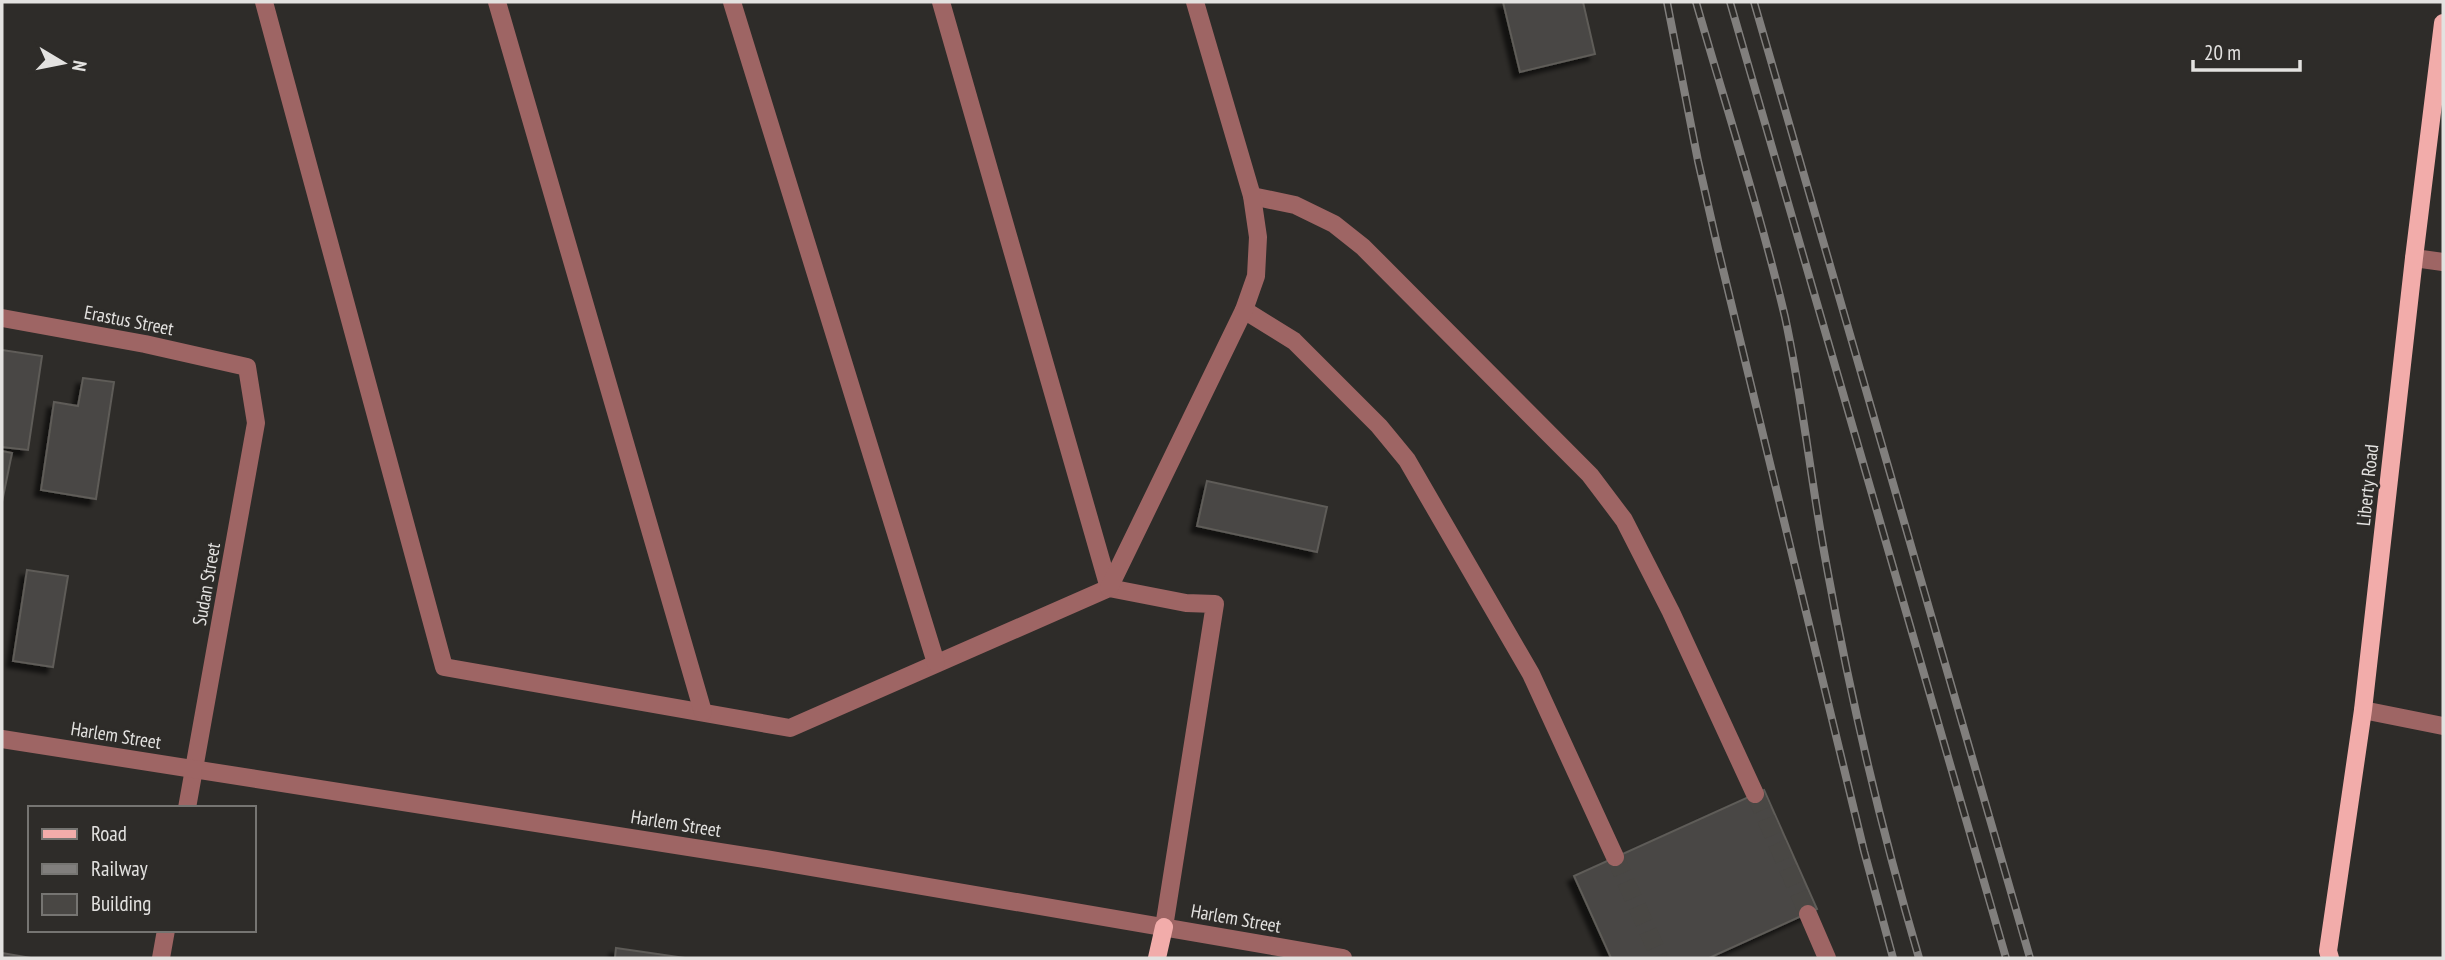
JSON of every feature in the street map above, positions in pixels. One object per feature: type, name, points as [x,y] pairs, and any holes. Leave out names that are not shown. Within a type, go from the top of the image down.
[{"type":"main road","name":"Liberty Road","points":[[2327,956],[2363,710],[2443,23]]},
{"type":"main road","points":[[1157,958],[1164,927]]},
{"type":"street","points":[[264,2],[444,667],[790,728],[1109,588],[1186,604],[1215,604],[1164,927]]},
{"type":"street","points":[[497,2],[703,712]]},
{"type":"street","points":[[732,2],[936,663]]},
{"type":"street","points":[[941,2],[1109,588]]},
{"type":"street","points":[[1109,588],[1244,310],[1256,276],[1258,237],[1252,196],[1195,2]]},
{"type":"street","points":[[1252,196],[1295,205],[1334,224],[1363,247],[1590,475],[1630,531],[1671,611],[1755,794]]},
{"type":"street","points":[[2414,258],[2443,262]]},
{"type":"street","points":[[1244,310],[1294,341],[1379,426],[1407,460],[1531,674],[1615,858]]},
{"type":"street","name":"Erastus Street","points":[[2,318],[145,344],[247,368]]},
{"type":"street","name":"Sudan Street","points":[[187,806],[256,423],[247,368]]},
{"type":"street","points":[[2363,710],[2443,726]]},
{"type":"street","name":"Harlem Street","points":[[2,739],[751,856],[1343,958]]},
{"type":"street","points":[[1808,914],[1827,958]]},
{"type":"street","points":[[161,958],[166,932]]},
{"type":"building","points":[[1503,2],[1583,2],[1595,54],[1520,72]]},
{"type":"building","points":[[2,350],[42,356],[28,450],[2,447]]},
{"type":"building","points":[[83,378],[114,382],[96,499],[41,490],[54,402],[78,406]]},
{"type":"building","points":[[2,451],[12,453],[2,502]]},
{"type":"building","points":[[1207,481],[1327,507],[1317,552],[1197,526]]},
{"type":"building","points":[[27,570],[68,576],[53,667],[13,661]]},
{"type":"building","points":[[1764,790],[1817,909],[1709,958],[1611,958],[1574,876]]},
{"type":"building","points":[[616,948],[685,958],[615,958]]},
{"type":"building","points":[[2,953],[31,958],[2,958]]},
{"type":"tunnel","points":[[1755,794],[1808,914]]},
{"type":"tunnel","points":[[1615,857],[1660,958]]},
{"type":"railway","points":[[1667,2],[1718,249],[1864,851],[1893,958]]},
{"type":"railway","points":[[1696,2],[1754,198],[1785,317],[1821,537],[1846,666],[1880,813],[1919,958]]},
{"type":"railway","points":[[1730,2],[2006,958]]},
{"type":"railway","points":[[1754,2],[2030,958]]}]
